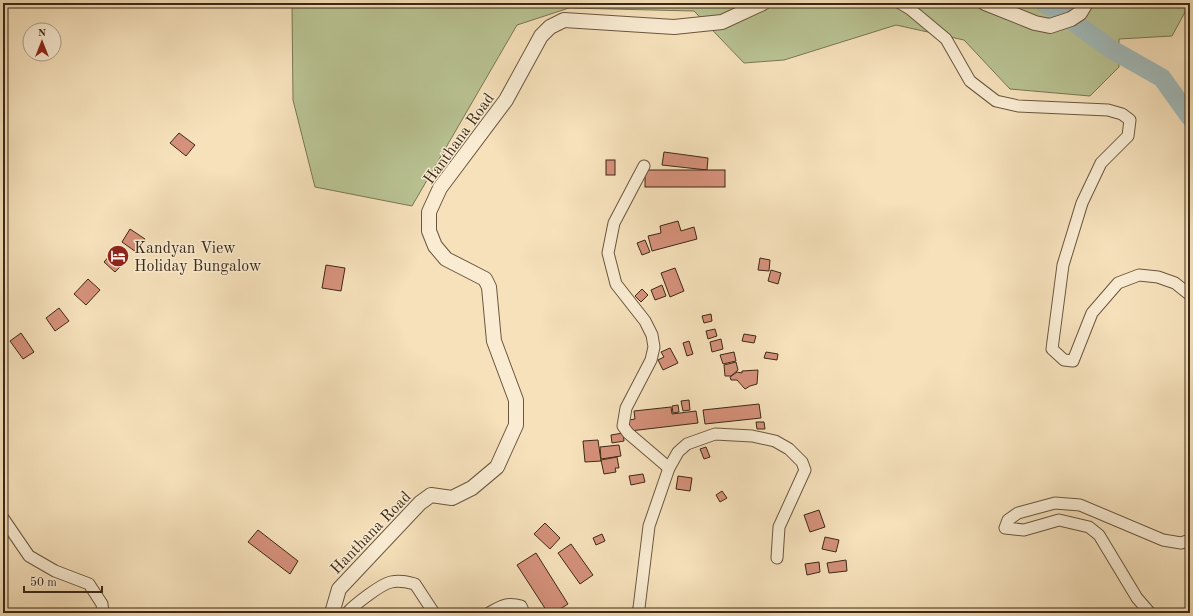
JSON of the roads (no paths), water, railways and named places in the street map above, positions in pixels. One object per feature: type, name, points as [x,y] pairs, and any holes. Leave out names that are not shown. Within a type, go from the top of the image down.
[{"type":"street","name":"Hanthana Road","points":[[332,613],[339,589],[420,503],[431,495],[452,498],[472,488],[497,467],[516,426],[516,400],[494,341],[489,287],[485,279],[446,259],[435,246],[429,232],[430,212],[440,188],[506,100],[541,36],[550,27],[564,20],[674,27],[722,22],[763,3]]},
{"type":"street","points":[[900,3],[910,9],[946,39],[970,81],[996,101],[1018,106],[1108,110],[1122,114],[1130,120],[1128,136],[1101,163],[1082,203],[1063,265],[1052,350],[1064,360],[1073,361],[1092,313],[1118,283],[1139,275],[1158,277],[1175,284],[1190,296]]},
{"type":"street","points":[[985,3],[1035,23],[1050,26],[1071,19],[1080,13],[1086,3]]},
{"type":"street","points":[[644,166],[614,223],[608,253],[616,284],[645,321],[652,335],[654,347],[651,360],[626,408],[623,426],[628,433],[669,468]]},
{"type":"street","points":[[637,613],[639,608],[649,526],[669,468],[678,452],[687,444],[715,434],[752,436],[775,441],[790,449],[802,462],[805,470],[779,527],[777,558]]},
{"type":"street","points":[[1150,613],[1137,598],[1099,535],[1089,527],[1059,520],[1024,530],[1005,528],[1008,520],[1018,513],[1055,503],[1080,505],[1163,540],[1181,544],[1190,540]]},
{"type":"street","points":[[3,518],[29,556],[55,571],[88,584],[102,604],[103,613]]},
{"type":"street","points":[[347,613],[354,605],[388,583],[402,581],[416,584],[434,613]]},
{"type":"street","points":[[489,613],[501,606],[512,604],[521,606],[524,613]]},
{"type":"waterway","points":[[1044,3],[1061,13],[1111,49],[1162,78],[1190,117]]},
{"type":"place","name":"Kandyan View Holiday Bungalow","points":[[118,256]]}]
